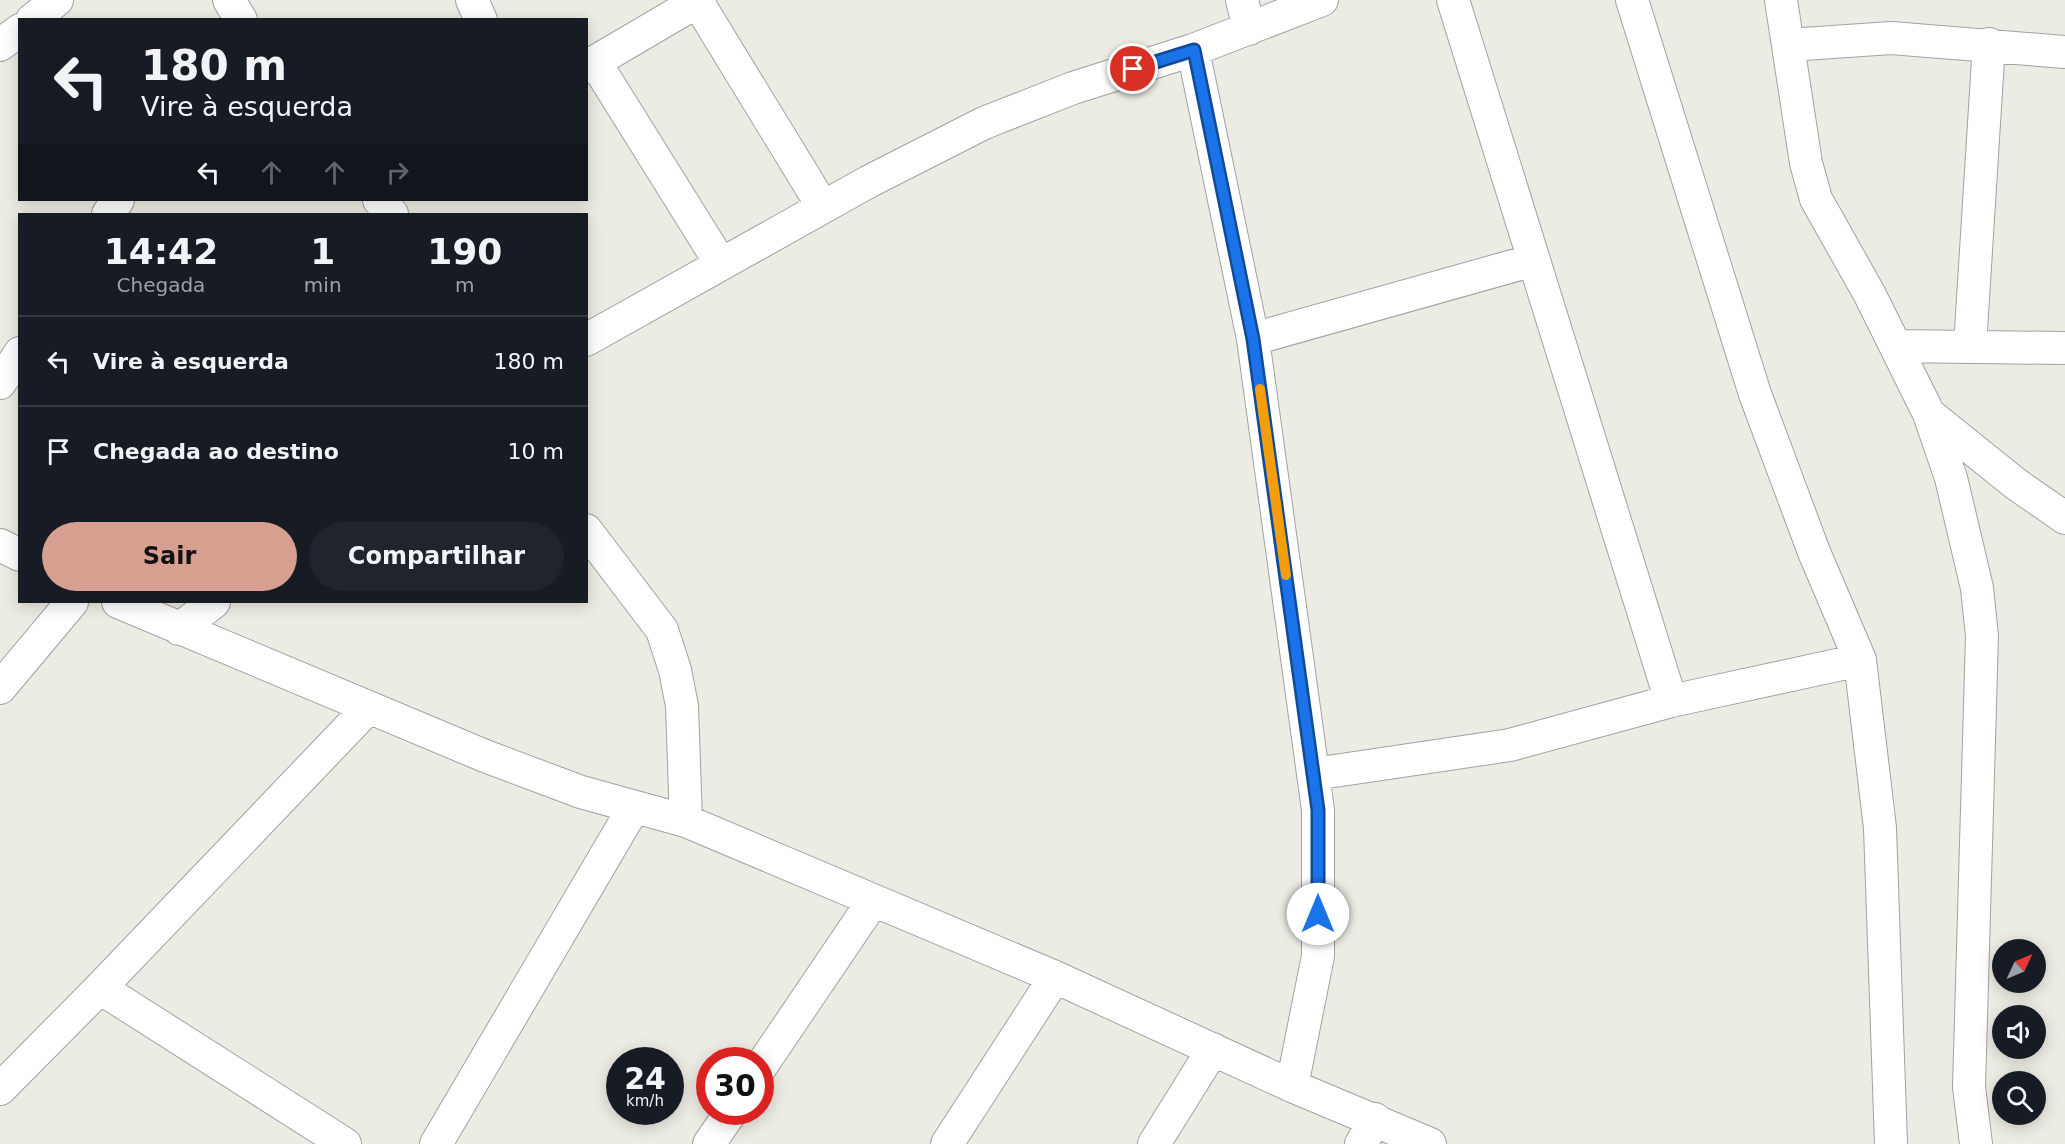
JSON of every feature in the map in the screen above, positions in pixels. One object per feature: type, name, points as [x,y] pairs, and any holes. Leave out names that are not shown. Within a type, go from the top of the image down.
[{"type":"street","points":[[34,18],[57,0]]},
{"type":"street","points":[[229,0],[240,18]]},
{"type":"street","points":[[472,0],[480,18]]},
{"type":"street","points":[[588,339],[823,207],[984,123],[1073,88],[1194,50],[1245,14],[1322,0]]},
{"type":"street","points":[[1453,0],[1671,701]]},
{"type":"street","points":[[1632,0],[1755,394],[1814,552],[1860,660],[1880,828],[1891,1144]]},
{"type":"street","points":[[1781,0],[1806,163],[1816,199],[1870,295],[1929,414],[1952,478],[1977,588],[1982,636],[1969,1087],[1976,1144]]},
{"type":"street","points":[[722,264],[591,65],[698,1],[823,207]]},
{"type":"street","points":[[0,45],[18,32]]},
{"type":"street","points":[[1789,45],[1892,38],[1989,44],[2065,52]]},
{"type":"street","points":[[1970,346],[1989,44]]},
{"type":"street","points":[[1194,50],[1253,339],[1318,810],[1318,956],[1292,1086]]},
{"type":"street","points":[[380,201],[391,213]]},
{"type":"street","points":[[1253,339],[1534,260]]},
{"type":"street","points":[[1896,346],[2065,348]]},
{"type":"street","points":[[0,383],[18,356]]},
{"type":"street","points":[[1929,414],[2016,484],[2065,518]]},
{"type":"street","points":[[588,533],[662,630],[675,670],[682,706],[686,821]]},
{"type":"street","points":[[0,546],[18,554]]},
{"type":"street","points":[[0,688],[71,603]]},
{"type":"street","points":[[120,603],[368,708],[581,792],[686,821],[1055,977],[1213,1049],[1292,1086],[1368,1132],[1430,1144]]},
{"type":"street","points":[[179,629],[213,603]]},
{"type":"street","points":[[1314,774],[1510,745],[1671,701],[1860,660]]},
{"type":"street","points":[[0,1089],[368,708]]},
{"type":"street","points":[[436,1144],[634,807]]},
{"type":"street","points":[[774,1047],[873,900]]},
{"type":"street","points":[[946,1144],[1055,977]]},
{"type":"street","points":[[100,988],[325,1139]]},
{"type":"street","points":[[1154,1144],[1213,1049]]},
{"type":"street","points":[[709,1144],[722,1125]]},
{"type":"slow traffic","points":[[1260,389],[1286,575]]},
{"type":"route","points":[[1133,69],[1194,50],[1253,339],[1318,810],[1318,914]]}]
